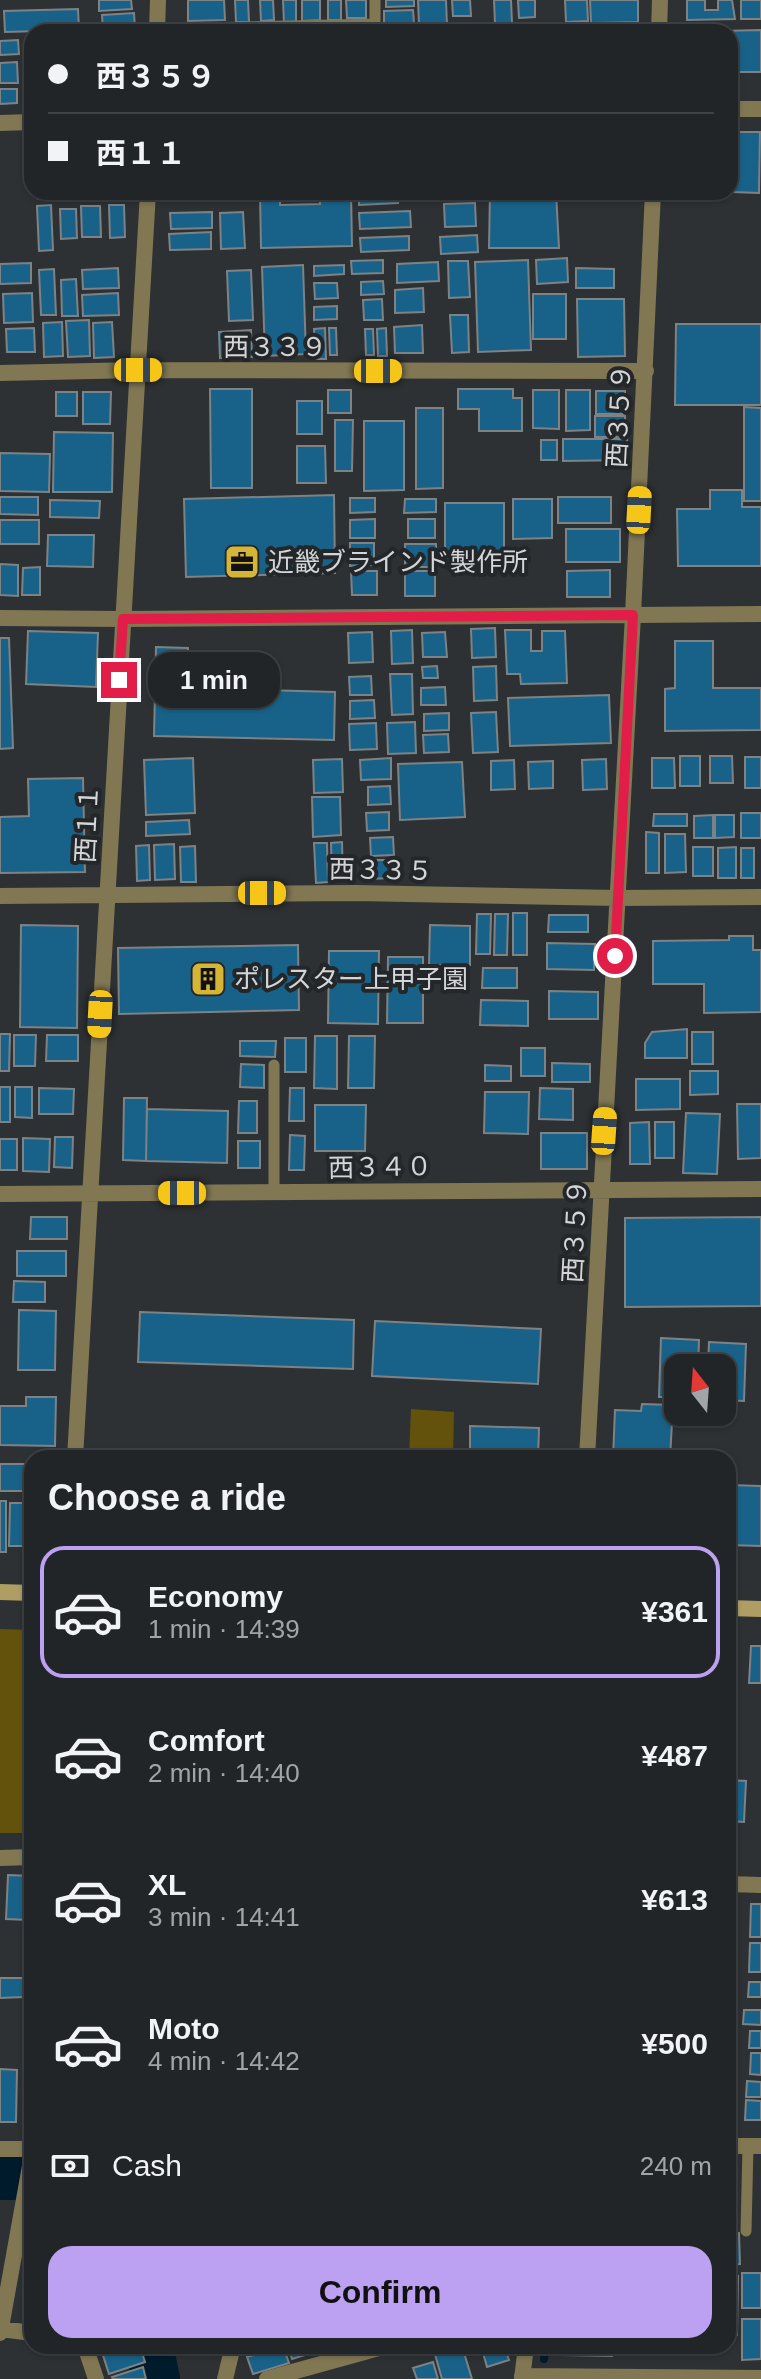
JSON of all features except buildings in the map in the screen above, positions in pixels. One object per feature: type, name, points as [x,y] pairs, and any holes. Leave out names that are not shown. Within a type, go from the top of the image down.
[{"type":"street","points":[[157,24],[158,0]]},
{"type":"street","points":[[659,24],[660,0]]},
{"type":"street","points":[[738,109],[761,109]]},
{"type":"street","points":[[0,123],[24,122]]},
{"type":"street","name":"西１１","points":[[75,1450],[148,200]]},
{"type":"street","name":"西３５９","points":[[587,1450],[653,200]]},
{"type":"street","name":"西３３９","points":[[0,373],[138,370],[646,371]]},
{"type":"street","points":[[0,618],[761,614]]},
{"type":"street","name":"西３３５","points":[[0,896],[356,893],[618,898],[761,897]]},
{"type":"street","name":"西３４０","points":[[0,1194],[761,1189]]},
{"type":"street","points":[[0,1592],[24,1593]]},
{"type":"street","points":[[736,1608],[761,1609]]},
{"type":"street","points":[[0,1858],[24,1857]]},
{"type":"street","points":[[736,1884],[761,1885]]},
{"type":"street","points":[[0,2149],[24,2151]]},
{"type":"street","points":[[24,2199],[0,2331],[24,2332]]},
{"type":"street","points":[[88,2354],[96,2379]]},
{"type":"street","points":[[225,2379],[231,2354]]},
{"type":"street","points":[[267,2379],[357,2354]]},
{"type":"street","points":[[525,2354],[522,2378],[761,2378]]},
{"type":"lane","points":[[375,0],[375,24]]},
{"type":"lane","points":[[274,1065],[274,1192]]},
{"type":"lane","points":[[746,2231],[754,2146]]},
{"type":"shaded area","points":[[411,1409],[454,1412],[453,1450],[409,1450]]},
{"type":"shaded area","points":[[0,1629],[24,1630],[24,1833],[0,1833]]},
{"type":"waterway","points":[[0,2176],[24,2176]]},
{"type":"waterway","points":[[151,2354],[156,2379]]},
{"type":"waterway","points":[[544,2359],[545,2354]]},
{"type":"place","name":"近畿ブラインド製作所","points":[[242,562]]},
{"type":"place","name":"ポレスター上甲子園","points":[[208,979]]},
{"type":"route","points":[[119,680],[123,619],[633,615],[615,956]]}]
